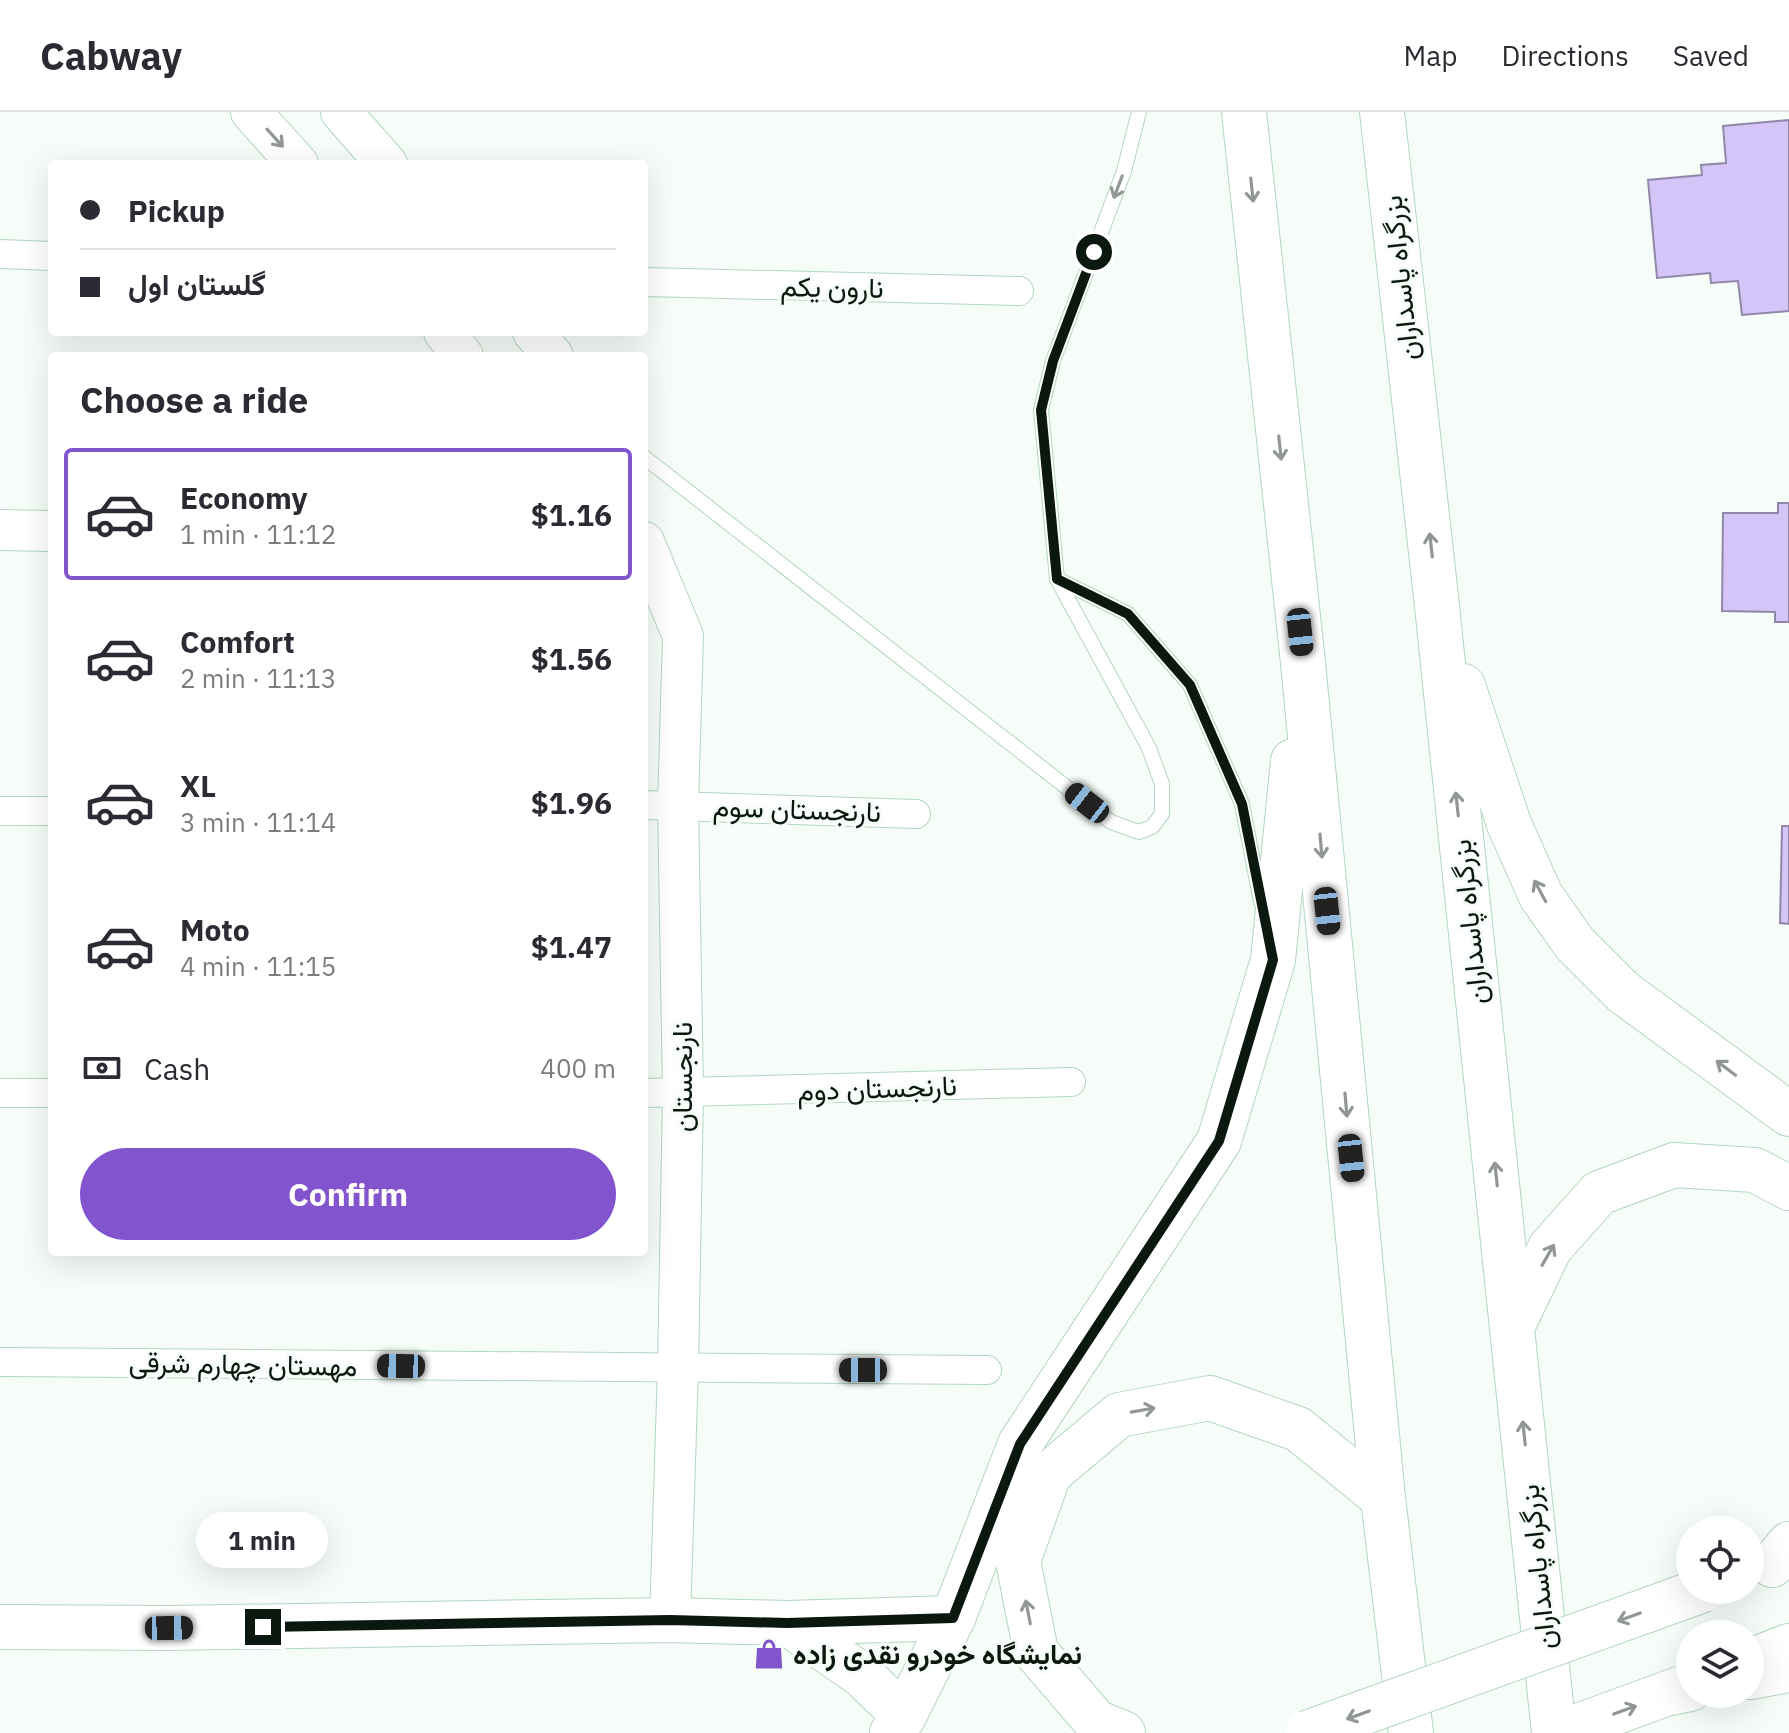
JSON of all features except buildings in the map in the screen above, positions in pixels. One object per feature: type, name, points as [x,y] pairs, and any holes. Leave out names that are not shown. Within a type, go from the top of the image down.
[{"type":"main road","points":[[1244,112],[1303,663],[1383,1498],[1411,1733]]},
{"type":"main road","name":"بزرگراه پاسداران","points":[[1382,112],[1556,1733]]},
{"type":"main road","points":[[1437,606],[1509,824],[1541,896],[1575,944],[1623,992],[1789,1114]]},
{"type":"main road","points":[[787,1623],[863,1676],[898,1725],[953,1618],[1020,1444],[1219,1141],[1273,960],[1303,663]]},
{"type":"main road","points":[[1513,1325],[1550,1248],[1599,1193],[1674,1165],[1755,1170],[1789,1188]]},
{"type":"main road","points":[[1123,1733],[1096,1722],[1036,1652],[1018,1561],[1049,1474],[1119,1415],[1210,1398],[1298,1429],[1383,1498]]},
{"type":"main road","points":[[1307,1733],[1676,1600]]},
{"type":"main road","points":[[0,1627],[169,1628],[670,1620],[787,1623],[953,1618]]},
{"type":"main road","points":[[1764,1656],[1789,1646]]},
{"type":"main road","points":[[1764,1674],[1789,1670]]},
{"type":"main road","points":[[1556,1733],[1676,1692]]},
{"type":"street","points":[[251,112],[294,160]]},
{"type":"street","points":[[341,112],[383,160]]},
{"type":"street","points":[[0,254],[48,256]]},
{"type":"street","name":"نارون یکم","points":[[648,282],[1019,291]]},
{"type":"street","points":[[447,336],[460,352]]},
{"type":"street","points":[[536,336],[550,352]]},
{"type":"street","points":[[0,530],[48,531]]},
{"type":"street","name":"نارنجستان","points":[[648,552],[683,636],[661,805],[663,1093],[678,1368],[670,1620]]},
{"type":"street","name":"نارنجستان سوم","points":[[661,805],[916,814]]},
{"type":"street","points":[[0,811],[48,811]]},
{"type":"street","name":"نارنجستان دوم","points":[[663,1093],[1071,1082]]},
{"type":"street","points":[[0,1093],[48,1093]]},
{"type":"street","name":"مهستان چهارم شرقی","points":[[0,1362],[987,1370]]},
{"type":"lane","points":[[648,460],[1111,822],[1139,832],[1152,827],[1162,814],[1162,784],[1149,748],[1057,579],[1041,410],[1053,361],[1124,171],[1139,112]]},
{"type":"lane","points":[[1057,579],[1128,614],[1190,685],[1242,804],[1273,960]]},
{"type":"place","name":"نمایشگاه خودرو نقدی زاده","points":[[769,1654]]},
{"type":"route","points":[[263,1627],[670,1620],[787,1623],[953,1618],[1020,1444],[1219,1141],[1273,960],[1242,804],[1190,685],[1128,614],[1057,579],[1041,410],[1053,361],[1094,252]]}]
